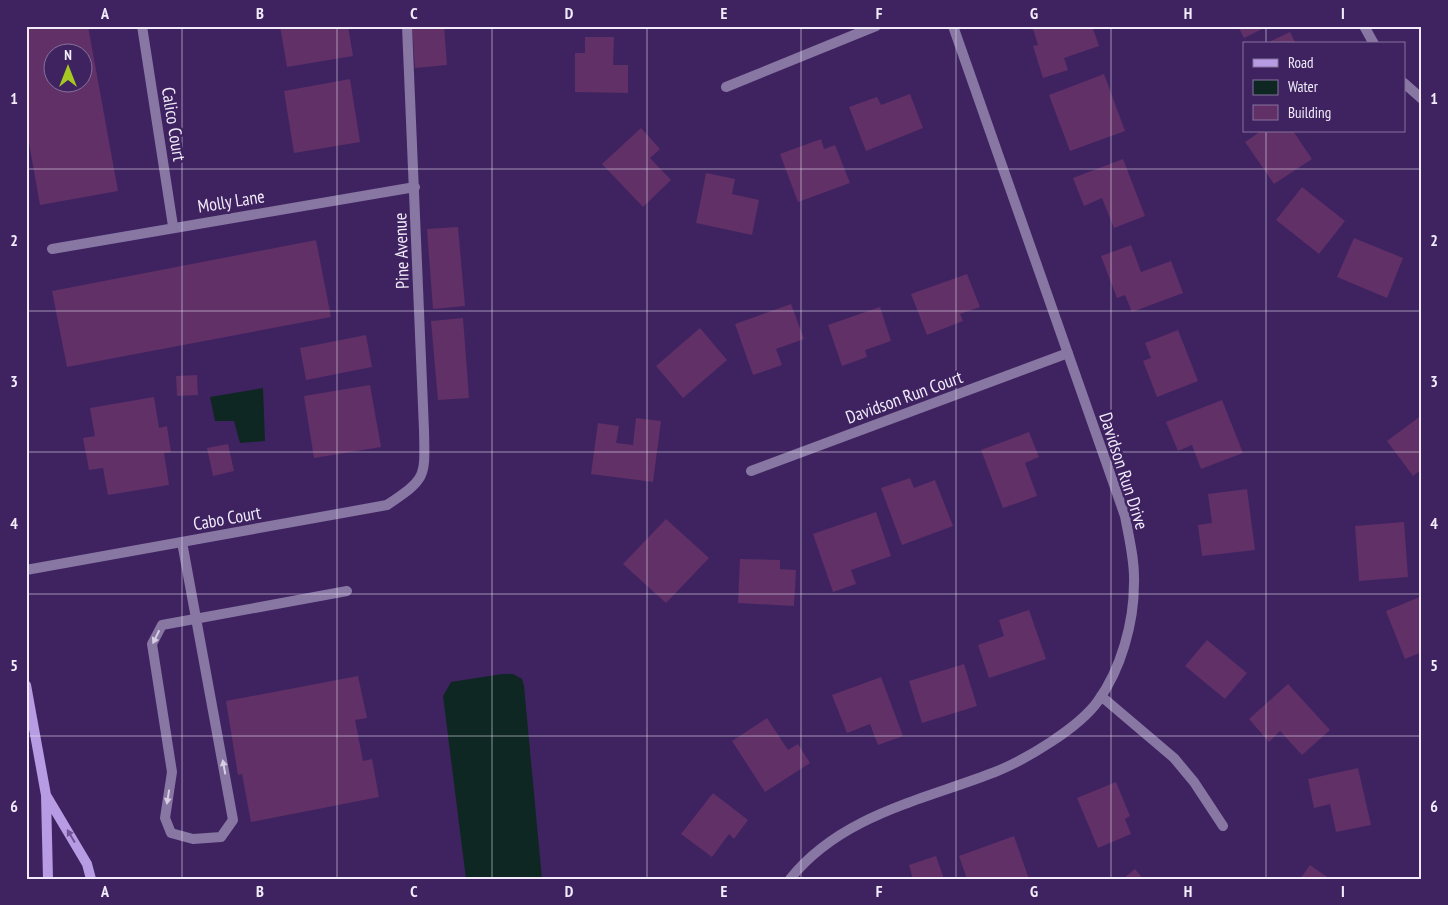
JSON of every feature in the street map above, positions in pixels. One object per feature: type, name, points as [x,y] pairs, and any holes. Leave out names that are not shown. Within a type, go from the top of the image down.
[{"type":"main road","points":[[26,684],[46,794],[48,879]]},
{"type":"main road","points":[[46,794],[87,864],[91,879]]},
{"type":"street","name":"Calico Court","points":[[142,26],[173,226]]},
{"type":"street","name":"Pine Avenue","points":[[406,26],[415,187],[424,430],[425,464],[422,475]]},
{"type":"street","points":[[726,87],[876,26]]},
{"type":"street","name":"Davidson Run Drive","points":[[790,879],[810,857],[840,834],[880,813],[997,771],[1039,750],[1076,722],[1096,703],[1126,641],[1134,584],[1133,557],[1125,516],[953,26]]},
{"type":"street","points":[[1364,26],[1373,42]]},
{"type":"street","points":[[1406,85],[1422,99]]},
{"type":"street","name":"Molly Lane","points":[[52,249],[173,226],[415,187]]},
{"type":"street","name":"Davidson Run Court","points":[[751,471],[1068,353]]},
{"type":"street","name":"Cabo Court","points":[[26,570],[387,505],[415,486],[422,475]]},
{"type":"street","points":[[182,542],[196,618],[233,820],[221,837],[193,839],[171,833],[165,818],[172,772],[152,644],[162,625],[196,618],[347,591]]},
{"type":"street","points":[[1101,696],[1174,758],[1194,782],[1223,826]]},
{"type":"water","points":[[263,388],[265,441],[240,443],[234,421],[215,421],[210,397]]},
{"type":"water","points":[[513,674],[522,679],[524,686],[542,879],[466,879],[443,696],[451,682]]},
{"type":"building","points":[[26,26],[88,26],[91,42],[42,42],[42,92],[92,92],[92,48],[118,191],[40,205],[26,126]]},
{"type":"building","points":[[280,26],[348,26],[353,56],[287,67]]},
{"type":"building","points":[[412,26],[444,26],[447,65],[415,68]]},
{"type":"building","points":[[1032,26],[1092,26],[1099,46],[1064,58],[1068,70],[1043,78],[1033,46],[1038,45]]},
{"type":"building","points":[[1238,26],[1268,26],[1244,38]]},
{"type":"building","points":[[1290,32],[1295,42],[1269,42]]},
{"type":"building","points":[[585,37],[614,37],[613,65],[628,65],[628,93],[575,92],[575,53],[585,53]]},
{"type":"building","points":[[1104,74],[1125,131],[1070,151],[1049,95]]},
{"type":"building","points":[[350,79],[360,142],[294,153],[284,91]]},
{"type":"building","points":[[910,94],[923,128],[866,151],[849,107],[877,97],[881,105]]},
{"type":"building","points":[[641,128],[660,149],[650,158],[671,180],[643,207],[602,164]]},
{"type":"building","points":[[1260,132],[1294,132],[1312,159],[1274,184],[1245,142]]},
{"type":"building","points":[[821,139],[824,149],[835,145],[850,183],[798,202],[780,154]]},
{"type":"building","points":[[1123,159],[1145,216],[1114,228],[1102,198],[1084,206],[1073,178]]},
{"type":"building","points":[[706,173],[735,179],[732,194],[759,200],[752,235],[696,223]]},
{"type":"building","points":[[1302,187],[1345,221],[1319,254],[1276,220]]},
{"type":"building","points":[[458,227],[465,306],[433,309],[427,229]]},
{"type":"building","points":[[1354,238],[1403,258],[1387,298],[1337,277]]},
{"type":"building","points":[[316,240],[331,317],[67,367],[52,291]]},
{"type":"building","points":[[1131,245],[1141,272],[1171,261],[1183,293],[1132,312],[1125,295],[1117,298],[1101,256]]},
{"type":"building","points":[[967,274],[980,307],[960,314],[963,321],[927,335],[911,294]]},
{"type":"building","points":[[791,304],[804,339],[776,349],[782,365],[753,375],[735,324]]},
{"type":"building","points":[[880,307],[891,341],[865,350],[867,357],[842,366],[828,325]]},
{"type":"building","points":[[463,318],[469,398],[438,400],[431,321]]},
{"type":"building","points":[[700,328],[727,360],[683,398],[656,366]]},
{"type":"building","points":[[1178,330],[1198,381],[1157,397],[1143,361],[1151,358],[1145,343]]},
{"type":"building","points":[[366,335],[372,367],[306,380],[300,348]]},
{"type":"building","points":[[197,375],[198,395],[177,396],[176,376]]},
{"type":"building","points":[[370,385],[381,447],[314,458],[304,396]]},
{"type":"building","points":[[154,397],[159,428],[167,426],[171,452],[164,453],[169,485],[108,495],[103,468],[89,470],[83,438],[95,436],[90,408]]},
{"type":"building","points":[[1222,400],[1243,453],[1201,469],[1192,445],[1178,451],[1166,422]]},
{"type":"building","points":[[1422,415],[1422,469],[1413,476],[1387,441]]},
{"type":"building","points":[[636,418],[661,421],[653,482],[591,474],[598,423],[619,426],[616,443],[633,445]]},
{"type":"building","points":[[1029,432],[1039,457],[1025,463],[1037,496],[1003,508],[981,450]]},
{"type":"building","points":[[228,444],[234,471],[213,476],[207,448]]},
{"type":"building","points":[[910,478],[914,488],[935,480],[953,526],[902,545],[881,488]]},
{"type":"building","points":[[1247,489],[1255,550],[1202,556],[1198,525],[1212,523],[1208,494]]},
{"type":"building","points":[[876,512],[891,556],[851,570],[856,584],[833,592],[813,534]]},
{"type":"building","points":[[666,519],[709,558],[666,603],[623,564]]},
{"type":"building","points":[[1404,522],[1408,577],[1359,581],[1355,526]]},
{"type":"building","points":[[740,559],[780,560],[780,569],[796,570],[794,606],[738,603]]},
{"type":"building","points":[[1422,596],[1422,652],[1405,659],[1386,611]]},
{"type":"building","points":[[1029,610],[1046,659],[989,678],[978,645],[1004,636],[999,620]]},
{"type":"building","points":[[1207,640],[1247,673],[1225,699],[1185,666]]},
{"type":"building","points":[[964,664],[977,706],[922,723],[909,681]]},
{"type":"building","points":[[358,676],[367,718],[355,720],[363,761],[372,759],[379,797],[251,822],[242,774],[238,775],[226,701]]},
{"type":"building","points":[[881,677],[903,736],[878,745],[870,724],[847,733],[832,695]]},
{"type":"building","points":[[1288,684],[1330,730],[1302,755],[1280,731],[1269,742],[1249,719]]},
{"type":"building","points":[[767,718],[788,750],[798,744],[810,763],[765,792],[732,741]]},
{"type":"building","points":[[1358,768],[1371,825],[1336,832],[1330,804],[1314,808],[1308,779]]},
{"type":"building","points":[[1116,782],[1130,816],[1125,819],[1131,834],[1098,848],[1077,798]]},
{"type":"building","points":[[713,793],[748,820],[734,839],[729,834],[712,857],[681,834]]},
{"type":"building","points":[[1014,836],[1029,879],[967,879],[959,856]]},
{"type":"building","points":[[936,856],[944,879],[913,879],[909,865]]},
{"type":"building","points":[[1310,865],[1330,879],[1300,879]]},
{"type":"building","points":[[1135,869],[1143,879],[1123,879]]}]
